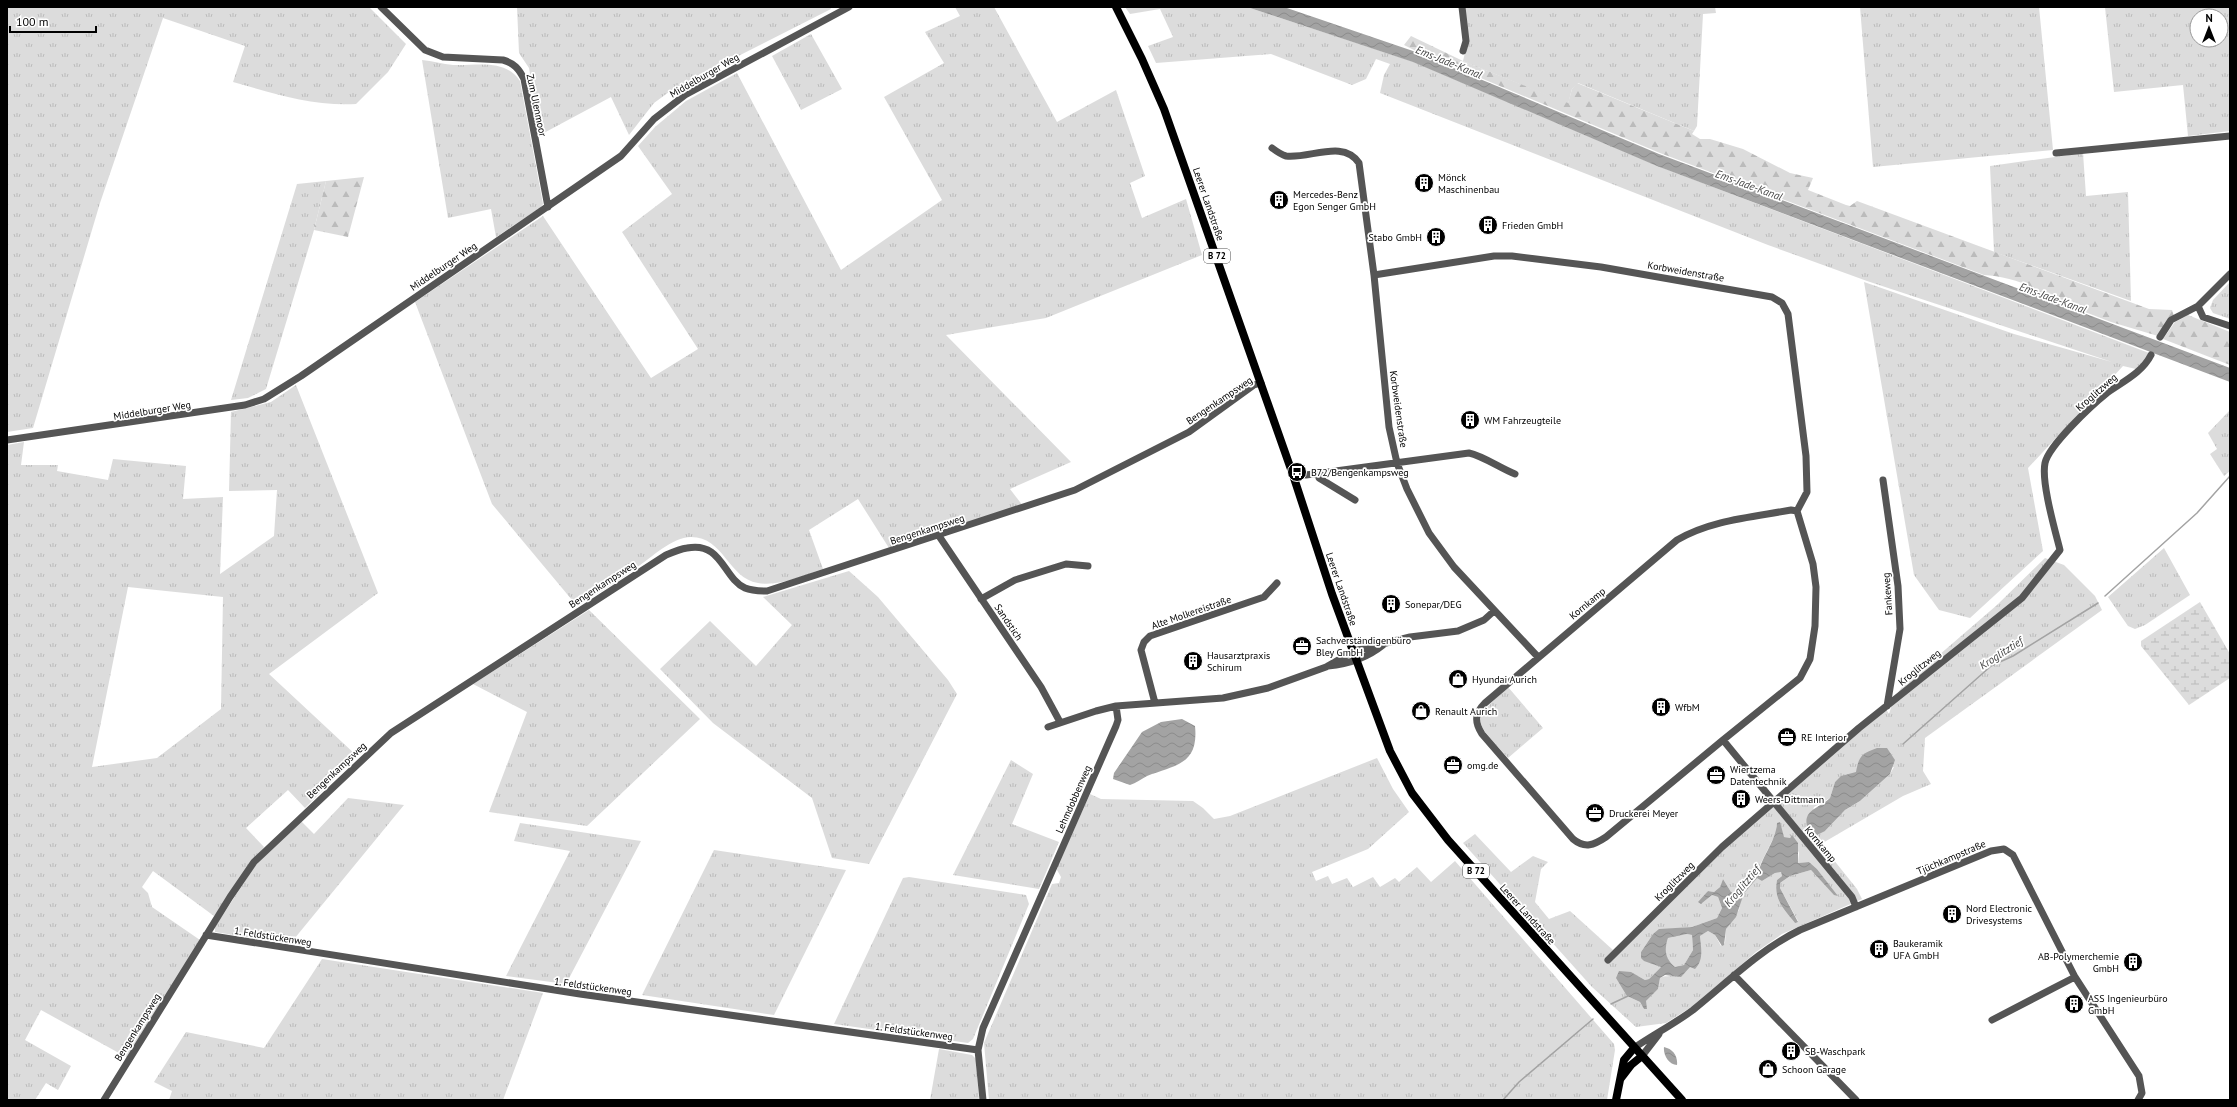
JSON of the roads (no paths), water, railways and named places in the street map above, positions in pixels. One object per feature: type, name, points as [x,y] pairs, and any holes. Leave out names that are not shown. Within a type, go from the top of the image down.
[{"type":"main road","name":"Leerer Landstraße","points":[[1116,7],[1142,58],[1164,109],[1261,383],[1332,594],[1390,751],[1419,803],[1448,840],[1682,1100]]},
{"type":"main road","points":[[1616,1100],[1624,1060],[1634,1048]]},
{"type":"main road","points":[[1620,1078],[1631,1065],[1642,1056]]},
{"type":"street","name":"Zum Ulenmoor","points":[[381,7],[425,50],[443,57],[503,60],[509,62],[520,70],[524,79],[548,207]]},
{"type":"street","name":"Middelburger Weg","points":[[7,440],[228,409],[264,399],[548,207],[620,156],[654,119],[685,95],[849,7]]},
{"type":"street","points":[[1462,7],[1466,41],[1463,51]]},
{"type":"street","points":[[2056,153],[2230,136]]},
{"type":"street","name":"Korbweidenstraße","points":[[1272,148],[1285,156],[1338,151],[1350,153],[1359,163],[1362,174],[1374,275],[1389,427],[1397,462],[1407,489],[1430,533],[1454,567],[1494,612],[1538,657]]},
{"type":"street","name":"Korbweidenstraße","points":[[1374,275],[1494,256],[1512,256],[1601,267],[1772,296],[1782,303],[1788,314],[1804,432],[1807,492],[1797,511]]},
{"type":"street","points":[[2160,337],[2171,320],[2198,306],[2230,274]]},
{"type":"street","points":[[2198,306],[2203,317],[2230,326]]},
{"type":"street","name":"Kroglitzweg","points":[[1608,960],[1722,847],[1887,706],[2022,598],[2060,550],[2047,492],[2044,465],[2047,457],[2076,423],[2106,395],[2137,372],[2150,355]]},
{"type":"street","name":"Bengenkampsweg","points":[[104,1100],[206,935],[254,862],[391,733],[666,554],[688,547],[704,549],[723,562],[732,576],[744,587],[755,591],[767,591],[940,536],[1056,497],[1099,479],[1189,432],[1254,385],[1261,383]]},
{"type":"street","points":[[1306,475],[1469,452],[1477,454],[1493,465],[1515,474]]},
{"type":"street","points":[[1318,473],[1319,478],[1355,500]]},
{"type":"street","name":"Fankeweg","points":[[1883,480],[1898,586],[1900,629],[1887,706]]},
{"type":"street","name":"Kornkamp","points":[[1791,510],[1797,511],[1813,564],[1816,587],[1815,626],[1810,659],[1800,678],[1606,837],[1592,845],[1579,844],[1477,725],[1477,716],[1481,708],[1538,657],[1678,540],[1688,534],[1700,529],[1735,521],[1791,510]]},
{"type":"street","name":"Sandstich","points":[[940,536],[1041,687],[1060,722]]},
{"type":"street","points":[[981,599],[1015,580],[1066,564],[1088,566]]},
{"type":"street","name":"Alte Molkereistraße","points":[[1155,702],[1142,655],[1144,642],[1150,636],[1264,597],[1277,583]]},
{"type":"street","points":[[1048,727],[1060,722],[1116,706],[1243,695],[1268,688],[1326,667],[1354,651],[1383,645],[1410,637],[1458,631],[1484,620],[1494,612]]},
{"type":"street","points":[[1326,667],[1342,665],[1357,660],[1373,653],[1383,645]]},
{"type":"street","name":"Lehmdobbenweg","points":[[983,1100],[978,1050],[983,1028],[1116,726],[1118,720],[1116,706]]},
{"type":"street","name":"Kornkamp","points":[[1723,740],[1852,897],[1856,907]]},
{"type":"street","name":"Tjüchkampstraße","points":[[1634,1048],[1692,1010],[1760,953],[1781,940],[1991,851],[2004,849],[2012,855],[2075,977],[2139,1076],[2142,1093],[2138,1100]]},
{"type":"street","name":"1. Feldstückenweg","points":[[206,935],[580,994],[978,1050]]},
{"type":"street","points":[[1734,975],[1856,1100]]},
{"type":"street","points":[[1992,1020],[2075,977]]},
{"type":"street","name":"Tjüchkampstraße","points":[[1642,1056],[1651,1047],[1660,1032]]},
{"type":"water","points":[[1247,7],[1284,7],[1413,51],[1659,154],[2230,368],[2230,382],[1657,166],[1413,62]]},
{"type":"water","points":[[1182,719],[1195,726],[1193,749],[1183,762],[1147,776],[1130,785],[1113,779],[1114,773],[1142,732],[1161,722]]},
{"type":"water","points":[[1877,748],[1887,748],[1895,760],[1890,774],[1860,801],[1845,810],[1825,831],[1817,835],[1810,834],[1807,826],[1807,820],[1811,811],[1830,798],[1835,782],[1841,776],[1856,772],[1858,762],[1864,754]]},
{"type":"water","points":[[1780,822],[1784,837],[1790,838],[1792,835],[1798,843],[1798,863],[1809,862],[1817,869],[1838,896],[1834,895],[1811,870],[1790,876],[1780,883],[1780,888],[1798,922],[1795,923],[1783,908],[1778,898],[1776,887],[1777,880],[1782,876],[1781,872],[1775,873],[1762,881],[1757,878],[1761,864],[1774,837],[1777,823]]},
{"type":"water","points":[[1723,879],[1731,892],[1738,894],[1745,890],[1736,917],[1726,929],[1724,945],[1722,946],[1715,935],[1708,931],[1700,936],[1701,958],[1695,969],[1690,967],[1681,977],[1665,975],[1660,978],[1658,989],[1646,1001],[1647,1009],[1644,1009],[1640,1002],[1627,996],[1616,978],[1619,971],[1631,972],[1645,980],[1649,979],[1661,967],[1644,961],[1641,958],[1641,952],[1653,934],[1659,929],[1692,927],[1717,918],[1722,908],[1718,897],[1712,895],[1701,904],[1698,902],[1708,891],[1714,892],[1720,887]],"holes":[[[1687,934],[1692,935],[1693,950],[1684,965],[1675,967],[1669,961],[1666,954],[1668,938]]]},
{"type":"water","points":[[1664,1047],[1670,1049],[1674,1053],[1677,1059],[1677,1065],[1674,1065],[1667,1059],[1664,1053]]},
{"type":"waterway","name":"Kroglitztief","points":[[2105,596],[2197,513],[2230,476]]},
{"type":"waterway","name":"Kroglitztief","points":[[1903,744],[1991,666],[2013,656],[2098,603]]},
{"type":"waterway","name":"Kroglitztief","points":[[1745,891],[1757,877]]},
{"type":"waterway","name":"Kroglitztief","points":[[1611,1004],[1628,996]]},
{"type":"waterway","name":"Kroglitztief","points":[[1503,1100],[1519,1082],[1593,1019]]},
{"type":"place","name":"Mönck Maschinenbau","points":[[1424,183]]},
{"type":"place","name":"Mercedes-Benz Egon Senger GmbH","points":[[1279,200]]},
{"type":"place","name":"Frieden GmbH","points":[[1488,225]]},
{"type":"place","name":"Stabo GmbH","points":[[1436,237]]},
{"type":"place","name":"WM Fahrzeugteile","points":[[1470,420]]},
{"type":"place","name":"B72/Bengenkampsweg","points":[[1297,472]]},
{"type":"place","name":"Sonepar/DEG","points":[[1391,604]]},
{"type":"place","name":"Sachverständigenbüro Bley GmbH","points":[[1302,646]]},
{"type":"place","name":"Hausarztpraxis Schirum","points":[[1193,661]]},
{"type":"place","name":"Hyundai Aurich","points":[[1458,679]]},
{"type":"place","name":"WfbM","points":[[1661,707]]},
{"type":"place","name":"Renault Aurich","points":[[1421,711]]},
{"type":"place","name":"RE Interior","points":[[1787,737]]},
{"type":"place","name":"omg.de","points":[[1453,765]]},
{"type":"place","name":"Wiertzema Datentechnik","points":[[1716,775]]},
{"type":"place","name":"Weers-Dittmann","points":[[1741,799]]},
{"type":"place","name":"Druckerei Meyer","points":[[1595,813]]},
{"type":"place","name":"Nord Electronic Drivesystems","points":[[1952,914]]},
{"type":"place","name":"Baukeramik UFA GmbH","points":[[1879,949]]},
{"type":"place","name":"AB-Polymerchemie GmbH","points":[[2133,962]]},
{"type":"place","name":"ASS Ingenieurbüro GmbH","points":[[2074,1004]]},
{"type":"place","name":"SB-Waschpark","points":[[1791,1051]]},
{"type":"place","name":"Schoon Garage","points":[[1768,1069]]},
{"type":"water label","name":"Ems-Jade-Kanal","points":[[1449,62]]},
{"type":"water label","name":"Ems-Jade-Kanal","points":[[1749,185]]},
{"type":"water label","name":"Ems-Jade-Kanal","points":[[2053,298]]}]
